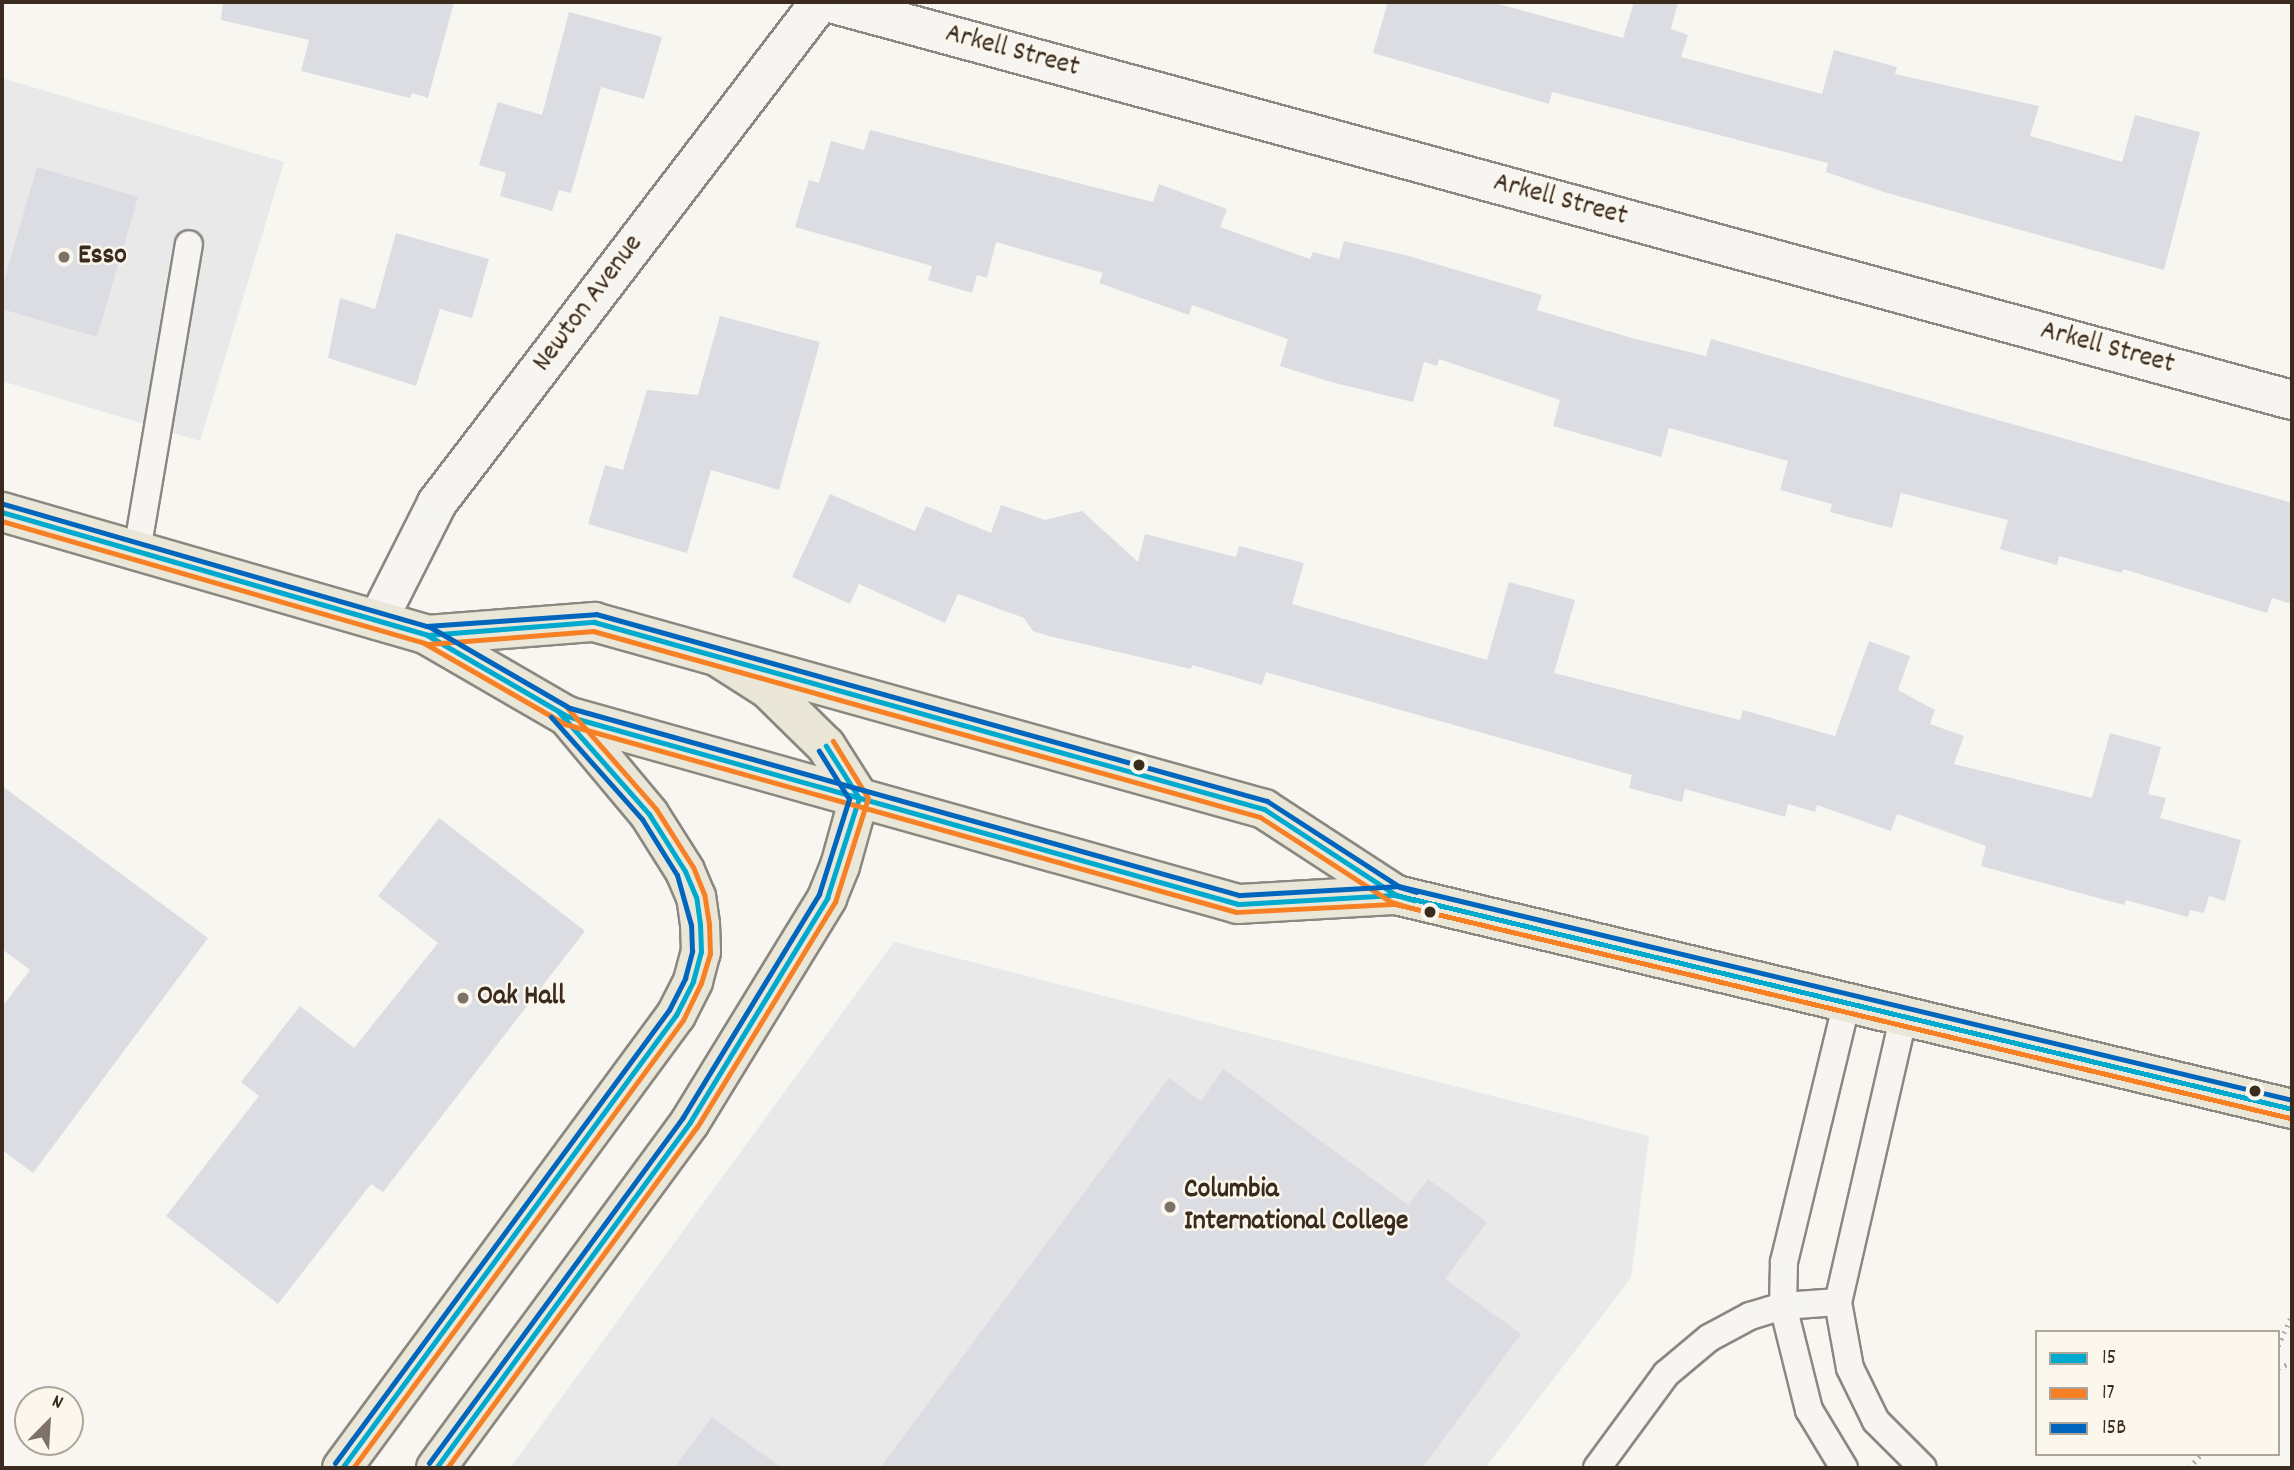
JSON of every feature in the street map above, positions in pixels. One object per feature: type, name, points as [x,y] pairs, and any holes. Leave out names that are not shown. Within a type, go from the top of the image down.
[{"type":"main road","points":[[2,512],[427,635],[567,716],[1238,904],[1396,895],[1903,1019],[2292,1109]]},
{"type":"main road","points":[[427,635],[594,622],[1264,809],[1396,895]]},
{"type":"main road","points":[[718,657],[768,689],[826,746],[859,798]]},
{"type":"main road","points":[[342,1468],[676,1015],[693,981],[701,952],[700,924],[696,897],[685,871],[649,814],[567,716]]},
{"type":"main road","points":[[436,1468],[690,1122],[827,898],[859,798]]},
{"type":"street","name":"Newton Avenue","points":[[378,620],[437,503],[820,2]]},
{"type":"street","name":"Arkell Street","points":[[827,2],[2292,400]]},
{"type":"lane","points":[[137,551],[189,244]]},
{"type":"lane","points":[[1844,1468],[1809,1410],[1783,1306],[1784,1262],[1846,1004]]},
{"type":"lane","points":[[1903,1019],[1838,1302],[1850,1368],[1876,1421],[1923,1468]]},
{"type":"lane","points":[[1598,1468],[1666,1374],[1709,1338],[1750,1316],[1783,1306],[1838,1302]]},
{"type":"path","points":[[2280,1342],[2292,1315]]},
{"type":"shaded area","points":[[2,78],[284,162],[200,441],[2,381]]},
{"type":"shaded area","name":"Columbia International College","points":[[894,942],[1649,1136],[1631,1278],[1485,1468],[510,1468]]},
{"type":"building","points":[[223,2],[454,2],[428,98],[412,93],[410,98],[301,71],[309,40],[221,20]]},
{"type":"building","points":[[1388,2],[1491,2],[1623,38],[1634,2],[1678,2],[1671,29],[1688,35],[1681,57],[1822,94],[1834,50],[1897,67],[1895,74],[2039,106],[2030,136],[2122,162],[2135,115],[2200,132],[2164,270],[1887,193],[1826,172],[1828,163],[1552,92],[1549,104],[1373,53]]},
{"type":"building","points":[[569,12],[662,37],[644,99],[601,87],[571,193],[559,190],[552,211],[500,196],[506,173],[479,165],[498,102],[542,115]]},
{"type":"building","points":[[870,130],[1153,202],[1159,184],[1227,209],[1220,227],[1310,259],[1313,252],[1339,259],[1344,241],[1405,255],[1542,295],[1537,310],[1632,338],[1706,356],[1711,339],[2292,503],[2292,604],[2272,598],[2267,613],[2123,569],[2122,573],[2059,556],[2057,565],[2000,549],[2008,520],[1901,493],[1892,528],[1830,512],[1832,504],[1780,490],[1788,461],[1669,428],[1661,457],[1553,426],[1560,400],[1439,359],[1437,366],[1424,362],[1413,402],[1331,382],[1280,366],[1288,339],[1192,305],[1189,315],[1099,283],[1103,273],[996,242],[987,278],[977,275],[972,293],[928,280],[932,266],[795,227],[809,180],[819,183],[831,141],[864,150]]},
{"type":"building","points":[[37,167],[138,197],[97,337],[2,309],[2,288]]},
{"type":"building","points":[[396,233],[489,259],[472,318],[440,309],[416,386],[328,358],[340,298],[375,309]]},
{"type":"building","points":[[720,316],[820,342],[779,490],[711,470],[687,553],[588,524],[605,465],[623,470],[647,390],[698,395]]},
{"type":"building","points":[[830,494],[915,531],[926,506],[991,533],[1001,505],[1045,520],[1082,511],[1138,562],[1145,534],[1236,557],[1239,546],[1304,563],[1292,604],[1487,660],[1509,582],[1575,600],[1554,673],[1740,720],[1743,710],[1835,736],[1869,641],[1910,656],[1898,690],[1935,710],[1930,724],[1964,736],[1954,764],[2092,798],[2110,733],[2161,747],[2148,794],[2166,798],[2160,818],[2241,840],[2225,901],[2209,896],[2204,913],[2190,910],[2188,917],[2126,900],[2124,905],[1981,866],[1986,846],[1897,814],[1891,831],[1817,805],[1815,812],[1788,804],[1785,817],[1685,789],[1682,802],[1629,788],[1632,775],[1266,672],[1262,685],[1192,665],[1191,669],[1049,636],[1033,631],[1024,618],[958,594],[945,623],[859,584],[850,604],[792,577]]},
{"type":"building","points":[[2,786],[208,938],[33,1173],[2,1150],[2,1007],[30,970],[2,949]]},
{"type":"building","name":"Oak Hall","points":[[439,818],[585,931],[383,1192],[371,1184],[278,1304],[166,1216],[259,1096],[241,1082],[300,1006],[354,1048],[438,943],[378,896]]},
{"type":"building","points":[[1223,1069],[1408,1205],[1428,1179],[1487,1222],[1445,1279],[1521,1334],[1422,1468],[880,1468],[1169,1078],[1201,1101]]},
{"type":"building","points":[[712,1417],[782,1468],[674,1468]]},
{"type":"transit line","name":"15B","points":[[4,504],[430,627],[570,708],[1239,895],[1398,886],[2292,1100]]},
{"type":"transit line","name":"15","points":[[2,512],[427,635],[567,716],[1238,904],[1396,895],[2292,1109]]},
{"type":"transit line","name":"17","points":[[2,521],[424,643],[565,724],[1236,912],[1395,904],[2290,1118]]},
{"type":"transit line","name":"15B","points":[[426,626],[596,614],[1267,801],[1400,887],[1416,892]]},
{"type":"transit line","name":"15","points":[[427,635],[594,622],[1264,809],[1396,895],[1414,900]]},
{"type":"transit line","name":"17","points":[[428,644],[593,631],[1260,817],[1391,902],[1412,908]]},
{"type":"transit line","name":"17","points":[[353,1468],[683,1020],[701,983],[710,953],[704,894],[693,867],[656,809],[565,705]]},
{"type":"transit line","name":"15","points":[[342,1468],[676,1015],[693,981],[701,952],[700,924],[696,897],[685,871],[649,814],[558,711]]},
{"type":"transit line","name":"15B","points":[[335,1463],[669,1010],[685,978],[692,951],[691,925],[677,875],[642,819],[551,717]]},
{"type":"transit line","name":"17","points":[[447,1468],[697,1127],[835,902],[868,798],[833,741]]},
{"type":"transit line","name":"15","points":[[436,1468],[690,1122],[827,898],[859,798],[826,746]]},
{"type":"transit line","name":"15B","points":[[429,1463],[683,1117],[819,894],[849,799],[819,751]]},
{"type":"place","name":"Esso","points":[[64,257]]},
{"type":"place","name":"Oak Hall","points":[[463,998]]},
{"type":"place","name":"Columbia International College","points":[[1170,1207]]}]
